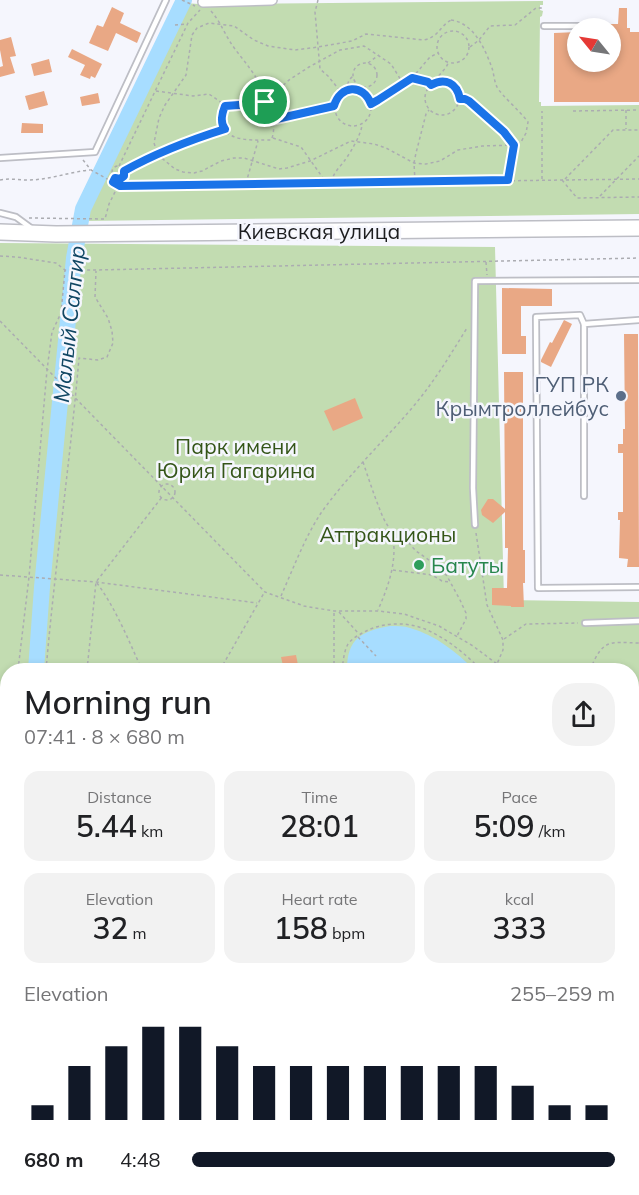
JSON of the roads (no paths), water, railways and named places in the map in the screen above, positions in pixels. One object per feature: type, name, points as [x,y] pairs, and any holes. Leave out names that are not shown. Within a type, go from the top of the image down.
[{"type":"main road","name":"Киевская улица","points":[[0,232],[56,234],[104,226],[639,228]]},
{"type":"street","points":[[202,5],[272,0]]},
{"type":"lane","points":[[0,158],[95,152],[166,0]]},
{"type":"lane","points":[[544,26],[567,26]]},
{"type":"lane","points":[[0,213],[16,217],[38,234]]},
{"type":"lane","points":[[475,525],[473,488],[475,281],[639,280]]},
{"type":"lane","points":[[584,496],[584,324],[580,315],[536,317],[538,588],[639,587]]},
{"type":"lane","points":[[584,324],[639,320]]},
{"type":"lane","points":[[585,623],[639,621]]},
{"type":"water","points":[[390,626],[408,627],[437,640],[466,663],[348,663],[353,644],[358,638],[371,631]]},
{"type":"waterway","name":"Малый Салгир","points":[[37,663],[74,258],[83,209],[184,0]]},
{"type":"place","name":"ГУП РК Крымтроллейбус","points":[[621,396]]},
{"type":"place","name":"Батуты","points":[[419,565]]},
{"type":"park label","name":"Парк имени Юрия Гагарина","points":[[236,458]]},
{"type":"park label","name":"Аттракционы","points":[[388,534]]}]
